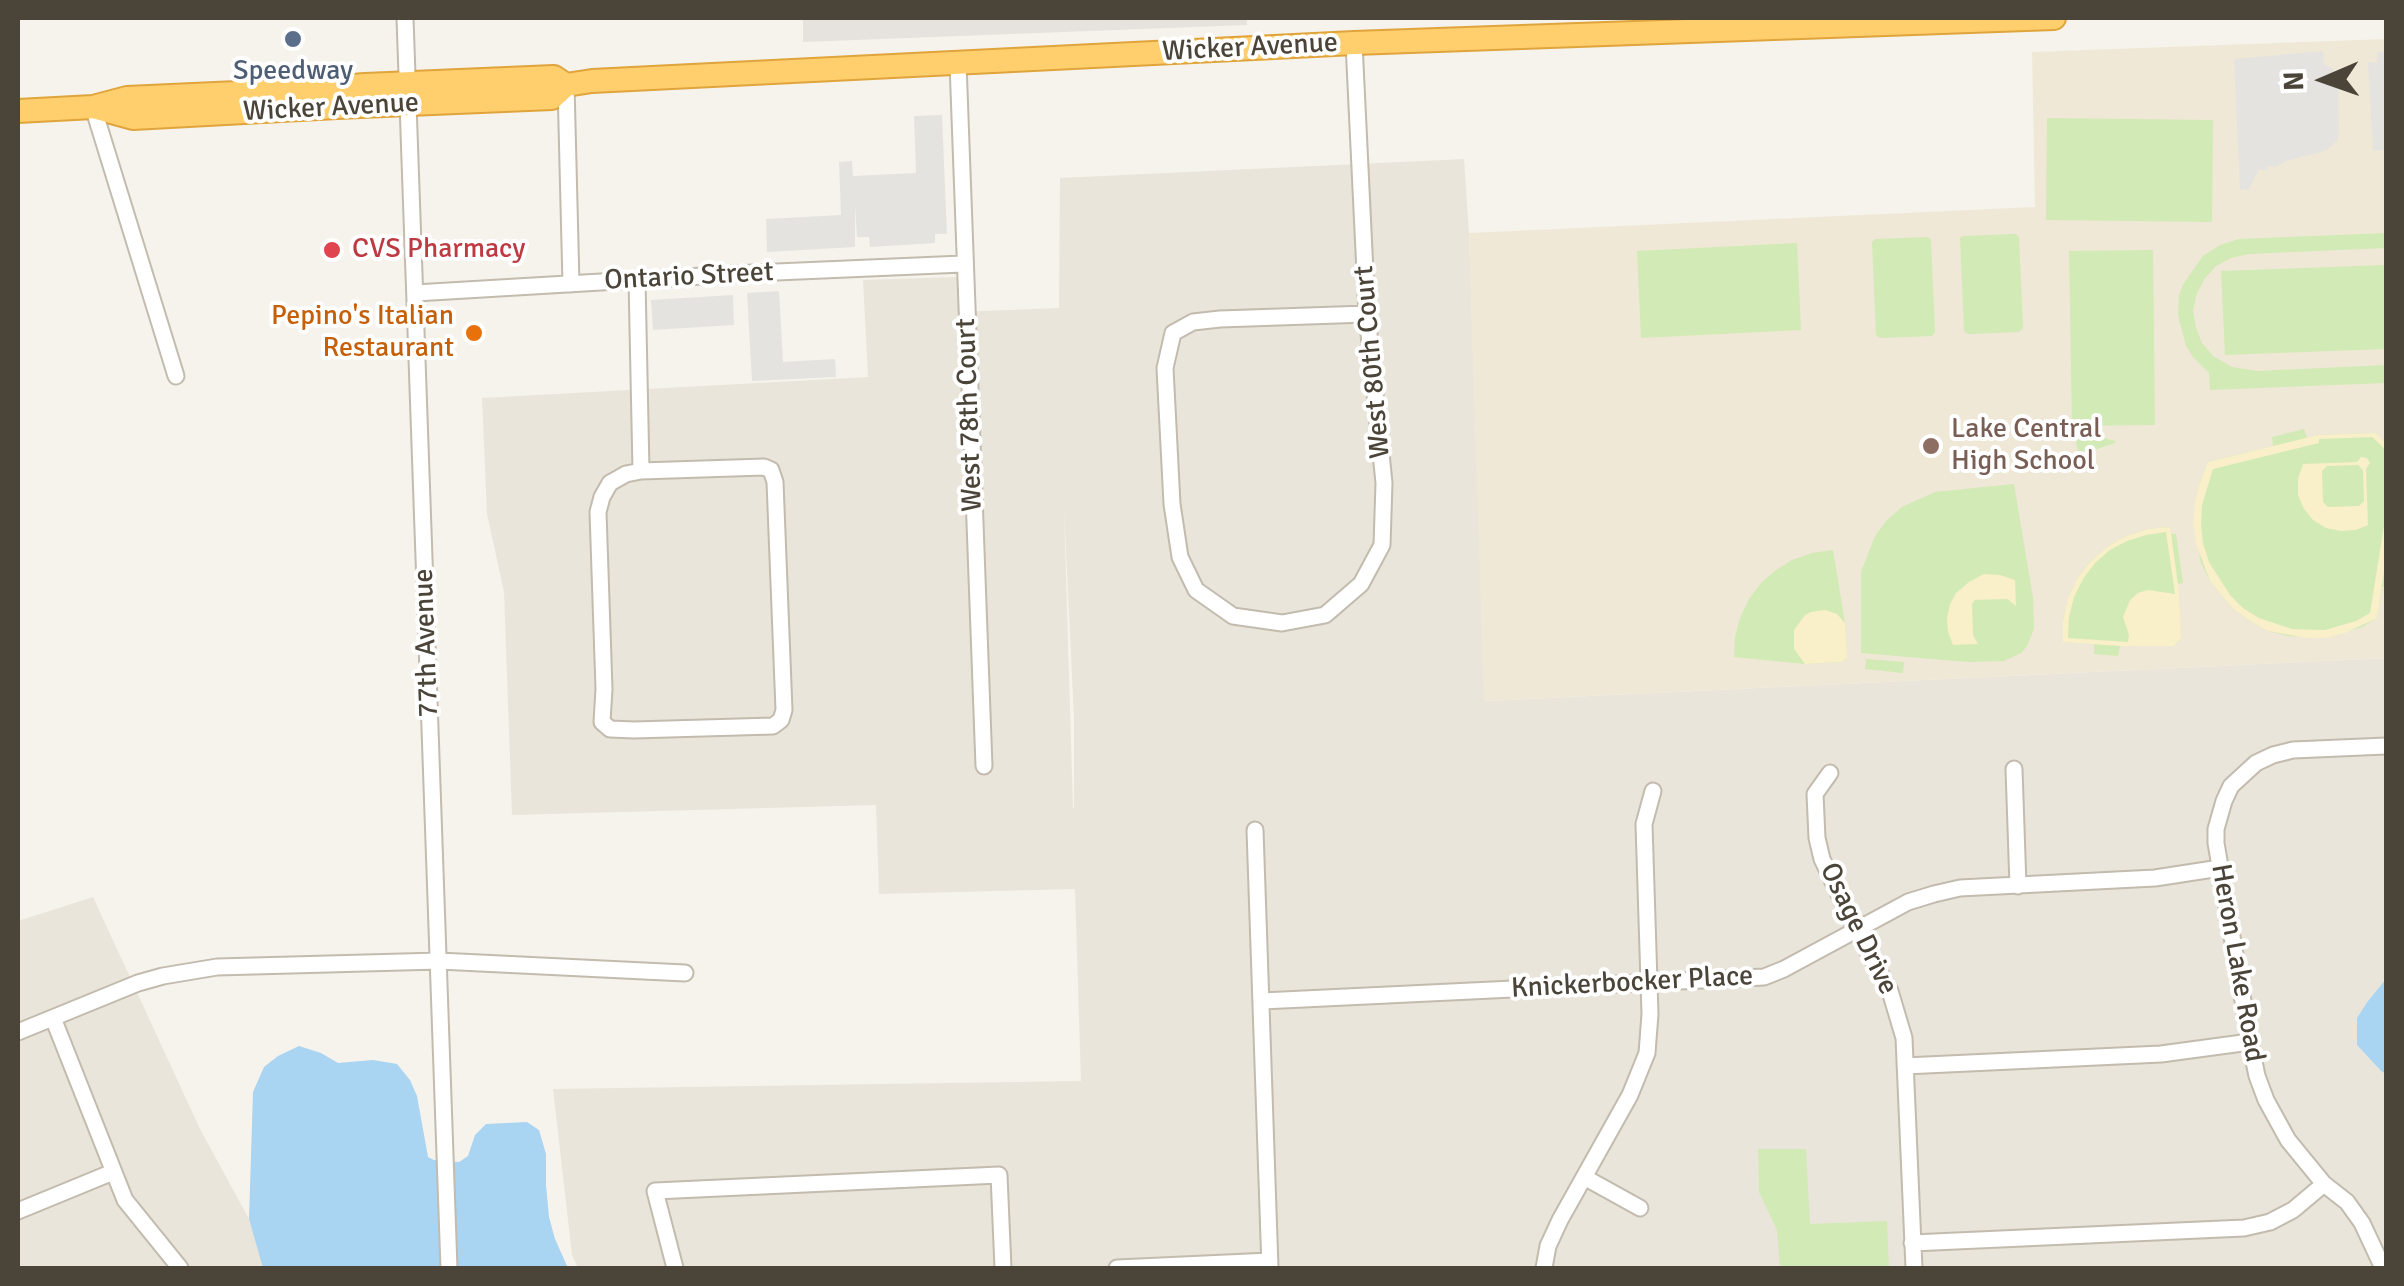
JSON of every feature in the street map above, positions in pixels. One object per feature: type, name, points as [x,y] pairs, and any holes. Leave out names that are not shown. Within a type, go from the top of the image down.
[{"type":"highway","name":"Wicker Avenue","points":[[18,111],[94,108],[133,118],[554,77],[566,85],[592,80],[1354,42],[2054,18]]},
{"type":"street","name":"77th Avenue","points":[[406,18],[448,1268]]},
{"type":"street","name":"West 80th Court","points":[[1354,42],[1367,314],[1384,482],[1382,545],[1361,584],[1324,615],[1282,623],[1233,616],[1196,590],[1180,557],[1172,504],[1165,368],[1172,333],[1193,322],[1220,319],[1367,314]]},
{"type":"street","name":"West 78th Court","points":[[958,63],[984,766]]},
{"type":"street","points":[[566,85],[571,284]]},
{"type":"street","points":[[94,108],[176,376]]},
{"type":"street","name":"Ontario Street","points":[[415,293],[964,264]]},
{"type":"street","points":[[637,280],[641,471]]},
{"type":"street","points":[[764,467],[771,470],[776,482],[784,710],[781,720],[773,726],[634,730],[610,728],[602,722],[598,512],[610,483],[641,471],[764,467]]},
{"type":"street","name":"Heron Lake Road","points":[[2382,1268],[2362,1223],[2347,1202],[2324,1184],[2288,1140],[2257,1076],[2216,844],[2220,812],[2231,786],[2256,763],[2292,750],[2386,746]]},
{"type":"street","points":[[2014,769],[2018,886]]},
{"type":"street","name":"Osage Drive","points":[[1830,773],[1815,794],[1818,838],[1830,879],[1890,991],[1904,1038],[1914,1268]]},
{"type":"street","points":[[1544,1268],[1548,1246],[1630,1095],[1647,1053],[1644,824],[1653,790]]},
{"type":"street","points":[[1117,1268],[1270,1265],[1255,830]]},
{"type":"street","name":"Knickerbocker Place","points":[[1262,1001],[1764,977],[1784,970],[1908,902],[1934,894],[1960,888],[2155,878],[2220,868]]},
{"type":"street","points":[[18,1032],[138,983],[190,970],[439,961],[685,973]]},
{"type":"street","points":[[52,1018],[125,1200],[180,1268]]},
{"type":"street","points":[[1905,1066],[2161,1054],[2250,1042]]},
{"type":"street","points":[[18,1211],[113,1172]]},
{"type":"street","points":[[675,1268],[655,1191],[999,1175],[1003,1268]]},
{"type":"street","points":[[1584,1177],[1640,1208]]},
{"type":"street","points":[[1912,1243],[2244,1228],[2270,1222],[2293,1210],[2324,1184]]},
{"type":"shaded area","points":[[803,18],[1247,18],[1247,25],[803,42]]},
{"type":"shaded area","name":"Lake Central High School","points":[[2386,39],[2386,658],[1484,701],[1469,233],[2035,207],[2032,52]]},
{"type":"shaded area","points":[[2323,51],[2324,64],[2333,69],[2338,79],[2337,141],[2325,151],[2276,167],[2268,166],[2267,170],[2259,169],[2248,191],[2240,190],[2234,59]]},
{"type":"shaded area","points":[[2377,52],[2386,52],[2386,150],[2373,151],[2368,63],[2377,62]]},
{"type":"shaded area","points":[[942,115],[947,234],[935,234],[935,243],[870,247],[869,237],[857,237],[855,205],[855,247],[767,252],[766,219],[841,215],[839,162],[852,161],[853,176],[916,173],[914,116]]},
{"type":"shaded area","points":[[1464,159],[1485,701],[2386,658],[2386,979],[2368,1001],[2357,1045],[2386,1074],[2386,1268],[578,1268],[572,1255],[553,1089],[1081,1081],[1075,889],[879,894],[876,805],[512,815],[504,592],[487,514],[482,398],[868,377],[863,280],[957,277],[959,312],[1059,308],[1060,178]],"holes":[[[1064,509],[1074,718],[1073,808]]]},
{"type":"shaded area","points":[[779,291],[783,362],[835,359],[836,377],[752,381],[747,293]]},
{"type":"shaded area","points":[[733,295],[734,325],[653,330],[651,300]]},
{"type":"shaded area","points":[[93,897],[200,1129],[249,1219],[264,1268],[18,1268],[18,921]]},
{"type":"green space","points":[[2047,118],[2213,120],[2212,222],[2046,220]]},
{"type":"green space","points":[[2386,233],[2386,248],[2231,258],[2205,278],[2193,310],[2202,343],[2213,356],[2232,367],[2257,371],[2386,365],[2386,383],[2210,390],[2209,373],[2186,346],[2178,315],[2184,283],[2203,256],[2239,239]]},
{"type":"green space","points":[[2016,234],[2023,328],[2019,332],[1968,334],[1964,331],[1960,238]]},
{"type":"green space","points":[[1928,237],[1935,332],[1932,336],[1880,338],[1876,335],[1872,242]]},
{"type":"green space","points":[[1797,243],[1801,330],[1641,338],[1637,251]]},
{"type":"green space","points":[[2153,250],[2155,425],[2072,426],[2069,251]]},
{"type":"green space","points":[[2386,265],[2386,349],[2225,355],[2221,271]]},
{"type":"green space","points":[[2304,429],[2307,438],[2376,433],[2386,443],[2386,587],[2382,587],[2377,618],[2326,638],[2268,631],[2233,609],[2201,563],[2193,523],[2208,462],[2273,446],[2272,437]]},
{"type":"green space","points":[[2078,431],[2115,441],[2115,443],[2079,455]]},
{"type":"green space","points":[[2014,484],[2033,598],[2034,629],[2021,653],[2004,661],[1968,662],[1861,653],[1861,572],[1875,536],[1887,520],[1902,507],[1935,492]]},
{"type":"green space","points":[[2170,527],[2171,534],[2176,534],[2183,583],[2178,584],[2181,638],[2174,646],[2120,646],[2118,656],[2094,654],[2094,644],[2063,642],[2068,598],[2090,562],[2127,536]]},
{"type":"green space","points":[[1833,550],[1847,657],[1842,662],[1805,664],[1734,657],[1740,618],[1761,583],[1792,560]]},
{"type":"green space","points":[[1866,659],[1904,662],[1903,673],[1865,669]]},
{"type":"green space","points":[[1758,1149],[1806,1149],[1810,1224],[1887,1221],[1889,1268],[1780,1268],[1777,1230],[1759,1192]]},
{"type":"sand","points":[[2376,433],[2386,443],[2386,450],[2372,437],[2319,439],[2319,443],[2213,469],[2202,505],[2201,524],[2209,562],[2243,608],[2292,629],[2325,630],[2370,613],[2386,513],[2386,559],[2377,618],[2345,633],[2307,638],[2268,631],[2233,609],[2210,581],[2196,544],[2195,503],[2208,462],[2318,435]]},
{"type":"sand","points":[[2361,457],[2370,463],[2366,469],[2368,525],[2356,530],[2326,528],[2313,520],[2298,495],[2303,464],[2357,462]],"holes":[[[2358,465],[2363,470],[2364,501],[2359,506],[2328,507],[2323,502],[2322,471],[2327,466]]]},
{"type":"sand","points":[[2170,527],[2181,638],[2174,646],[2063,642],[2063,620],[2077,579],[2108,546],[2148,529]],"holes":[[[2166,532],[2175,594],[2148,590],[2130,600],[2123,617],[2128,642],[2068,638],[2074,597],[2083,579],[2110,550],[2127,541]]]},
{"type":"sand","points":[[1984,574],[2015,580],[2016,606],[2007,599],[1975,600],[1973,635],[1978,644],[1953,645],[1948,632],[1950,604],[1956,593]]},
{"type":"sand","points":[[1825,610],[1837,614],[1845,623],[1847,657],[1842,662],[1805,664],[1794,649],[1794,630],[1805,615]]},
{"type":"water","points":[[2386,979],[2386,1074],[2357,1045],[2357,1018]]},
{"type":"water","points":[[299,1046],[338,1063],[373,1060],[397,1064],[417,1096],[428,1157],[434,1160],[459,1162],[468,1156],[475,1135],[486,1124],[527,1122],[539,1130],[546,1154],[549,1217],[568,1268],[263,1268],[249,1219],[253,1092],[264,1067]]},
{"type":"place","name":"Speedway","points":[[293,39]]},
{"type":"place","name":"CVS Pharmacy","points":[[332,250]]},
{"type":"place","name":"Pepino's Italian Restaurant","points":[[474,333]]},
{"type":"place","name":"Lake Central High School","points":[[1931,446]]}]
